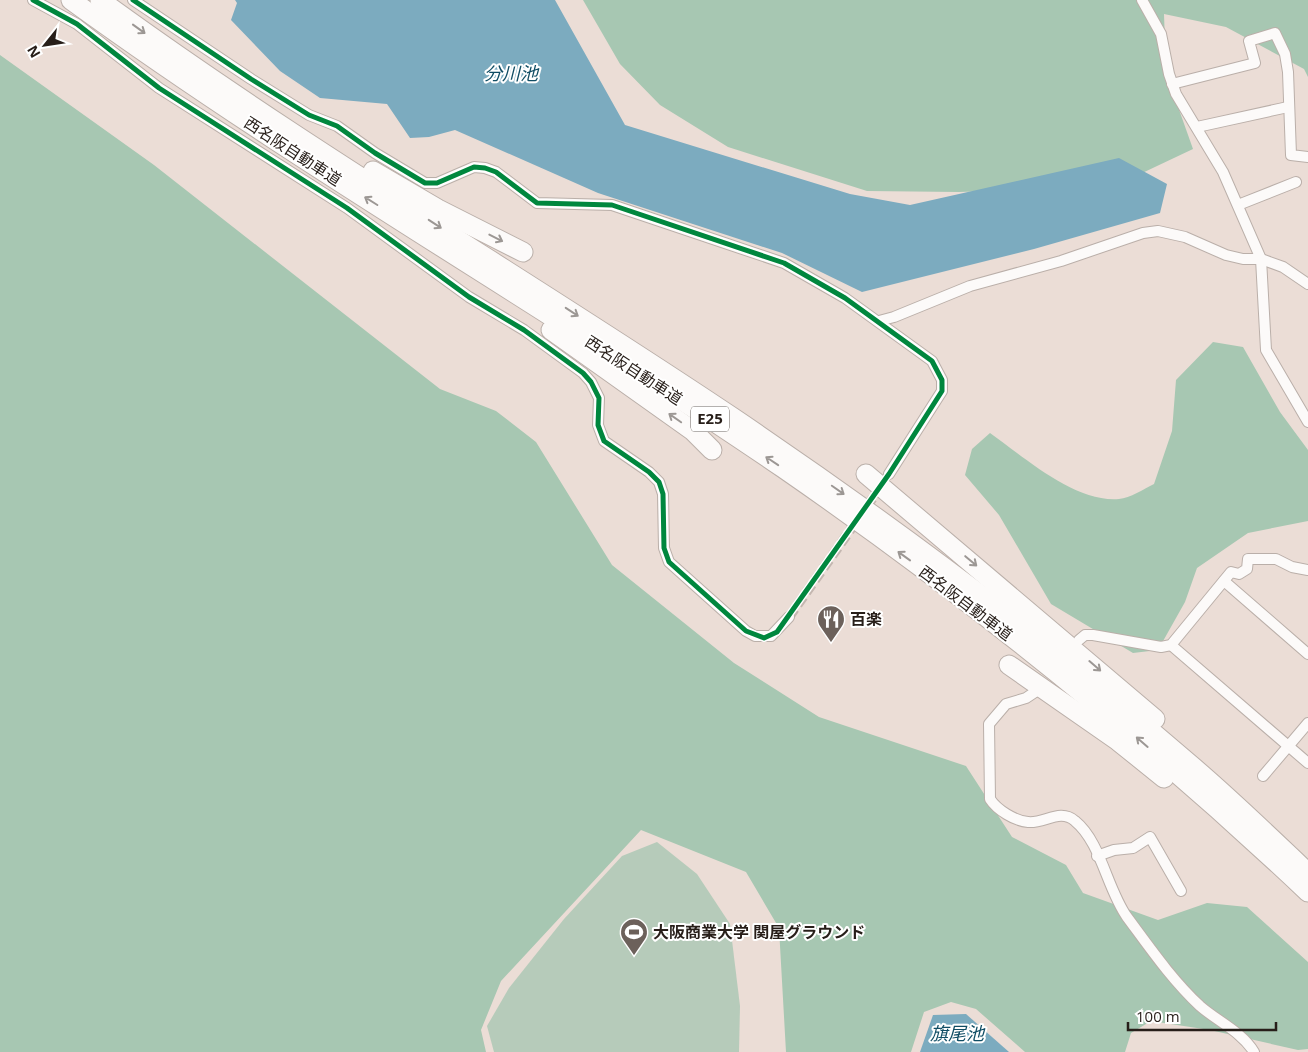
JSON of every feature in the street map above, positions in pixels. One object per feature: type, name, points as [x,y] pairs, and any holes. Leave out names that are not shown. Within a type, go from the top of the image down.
[{"type":"highway","name":"西名阪自動車道","points":[[71,0],[207,96],[724,428],[898,552],[1090,698],[1308,892]]},
{"type":"highway","name":"西名阪自動車道","points":[[100,0],[298,138],[660,369],[855,501],[1038,638],[1194,767],[1308,873]]},
{"type":"highway","points":[[298,138],[318,138],[438,208],[523,252]]},
{"type":"highway","points":[[400,220],[405,231],[514,304],[693,431],[712,450]]},
{"type":"highway","points":[[866,474],[1050,627],[1192,750],[1194,767]]},
{"type":"highway","points":[[1009,665],[1118,741],[1253,849],[1263,850]]},
{"type":"street","points":[[33,0],[77,24],[159,88],[347,208],[469,298],[524,330],[574,365],[591,382],[599,398],[598,425],[604,441],[649,472],[659,482],[663,494],[664,548],[669,562],[738,625],[755,636],[772,636],[789,617]]},
{"type":"street","points":[[133,0],[251,79],[309,115],[336,126],[375,154],[425,183],[437,183],[474,167],[484,168],[496,172],[537,203],[594,203],[633,211],[784,263],[845,298],[932,361],[942,380],[942,390],[889,474]]},
{"type":"street","points":[[1142,0],[1161,34],[1172,84],[1223,172],[1261,259],[1266,350],[1308,422]]},
{"type":"street","points":[[1172,84],[1255,63],[1249,41],[1275,33],[1286,54],[1291,156],[1308,157]]},
{"type":"street","points":[[1197,127],[1288,107]]},
{"type":"street","points":[[1238,205],[1296,182]]},
{"type":"street","points":[[879,321],[894,318],[970,286],[1061,261],[1143,233],[1158,231],[1172,233],[1226,255],[1243,259],[1261,259],[1283,267],[1308,284]]},
{"type":"street","points":[[1080,640],[1085,635],[1093,635],[1160,647],[1171,644],[1224,582],[1230,572],[1239,574],[1247,569],[1248,558],[1276,559],[1292,567],[1308,570]]},
{"type":"street","points":[[1224,582],[1308,654]]},
{"type":"street","points":[[1171,644],[1308,763]]},
{"type":"street","points":[[1035,692],[1026,698],[1006,704],[990,724],[990,799],[994,806],[1028,822],[1066,816],[1075,820],[1086,832],[1114,897],[1183,990],[1201,1007],[1249,1042],[1254,1052]]},
{"type":"street","points":[[1263,776],[1308,723]]},
{"type":"street","points":[[1097,856],[1114,850],[1133,848],[1150,838],[1181,891]]},
{"type":"green space","points":[[583,0],[1308,0],[1308,77],[1304,69],[1226,27],[1164,14],[1166,73],[1193,149],[1138,175],[1049,189],[959,192],[867,191],[728,147],[660,105],[620,64]]},
{"type":"green space","points":[[0,55],[154,165],[440,389],[496,411],[536,442],[612,565],[734,663],[819,717],[966,766],[1012,837],[1066,865],[1083,893],[1158,920],[1207,903],[1247,907],[1308,962],[1308,1049],[1298,1050],[1210,1030],[1151,1021],[1131,1033],[1125,1052],[1025,1052],[976,1009],[951,1002],[924,1012],[911,1052],[786,1052],[779,928],[746,872],[641,830],[501,981],[481,1030],[486,1052],[0,1052]]},
{"type":"green space","points":[[1213,342],[1243,347],[1280,412],[1308,450],[1308,521],[1248,533],[1197,568],[1185,602],[1158,650],[1133,653],[1051,604],[999,515],[965,475],[972,449],[990,433],[1051,476],[1085,494],[1119,499],[1154,484],[1172,431],[1176,380]]},
{"type":"green space","name":"大阪商業大学 関屋グラウンド","points":[[657,842],[697,874],[730,924],[740,1006],[739,1052],[494,1052],[487,1026],[509,988],[564,919],[622,856]]},
{"type":"water","name":"分川池","points":[[235,0],[555,0],[625,125],[850,194],[910,205],[1119,158],[1167,184],[1160,213],[1034,249],[862,292],[782,253],[598,193],[455,130],[429,137],[410,138],[387,104],[320,98],[280,71],[231,20],[237,3]]},
{"type":"water","name":"旗尾池","points":[[966,1014],[1009,1052],[920,1052],[933,1015]]},
{"type":"tunnel","points":[[789,617],[882,485]]},
{"type":"cycle path","points":[[33,0],[77,24],[159,88],[347,208],[469,297],[524,330],[583,373],[591,382],[599,398],[598,425],[604,441],[649,472],[659,482],[663,494],[664,548],[669,562],[746,631],[764,638],[777,632],[889,474],[942,391],[942,380],[932,361],[845,298],[784,263],[612,205],[537,203],[496,172],[485,168],[474,167],[437,183],[425,183],[375,153],[337,126],[309,115],[251,79],[133,0]]},
{"type":"place","name":"百楽","points":[[831,643]]},
{"type":"place","name":"大阪商業大学 関屋グラウンド","points":[[634,956]]}]
